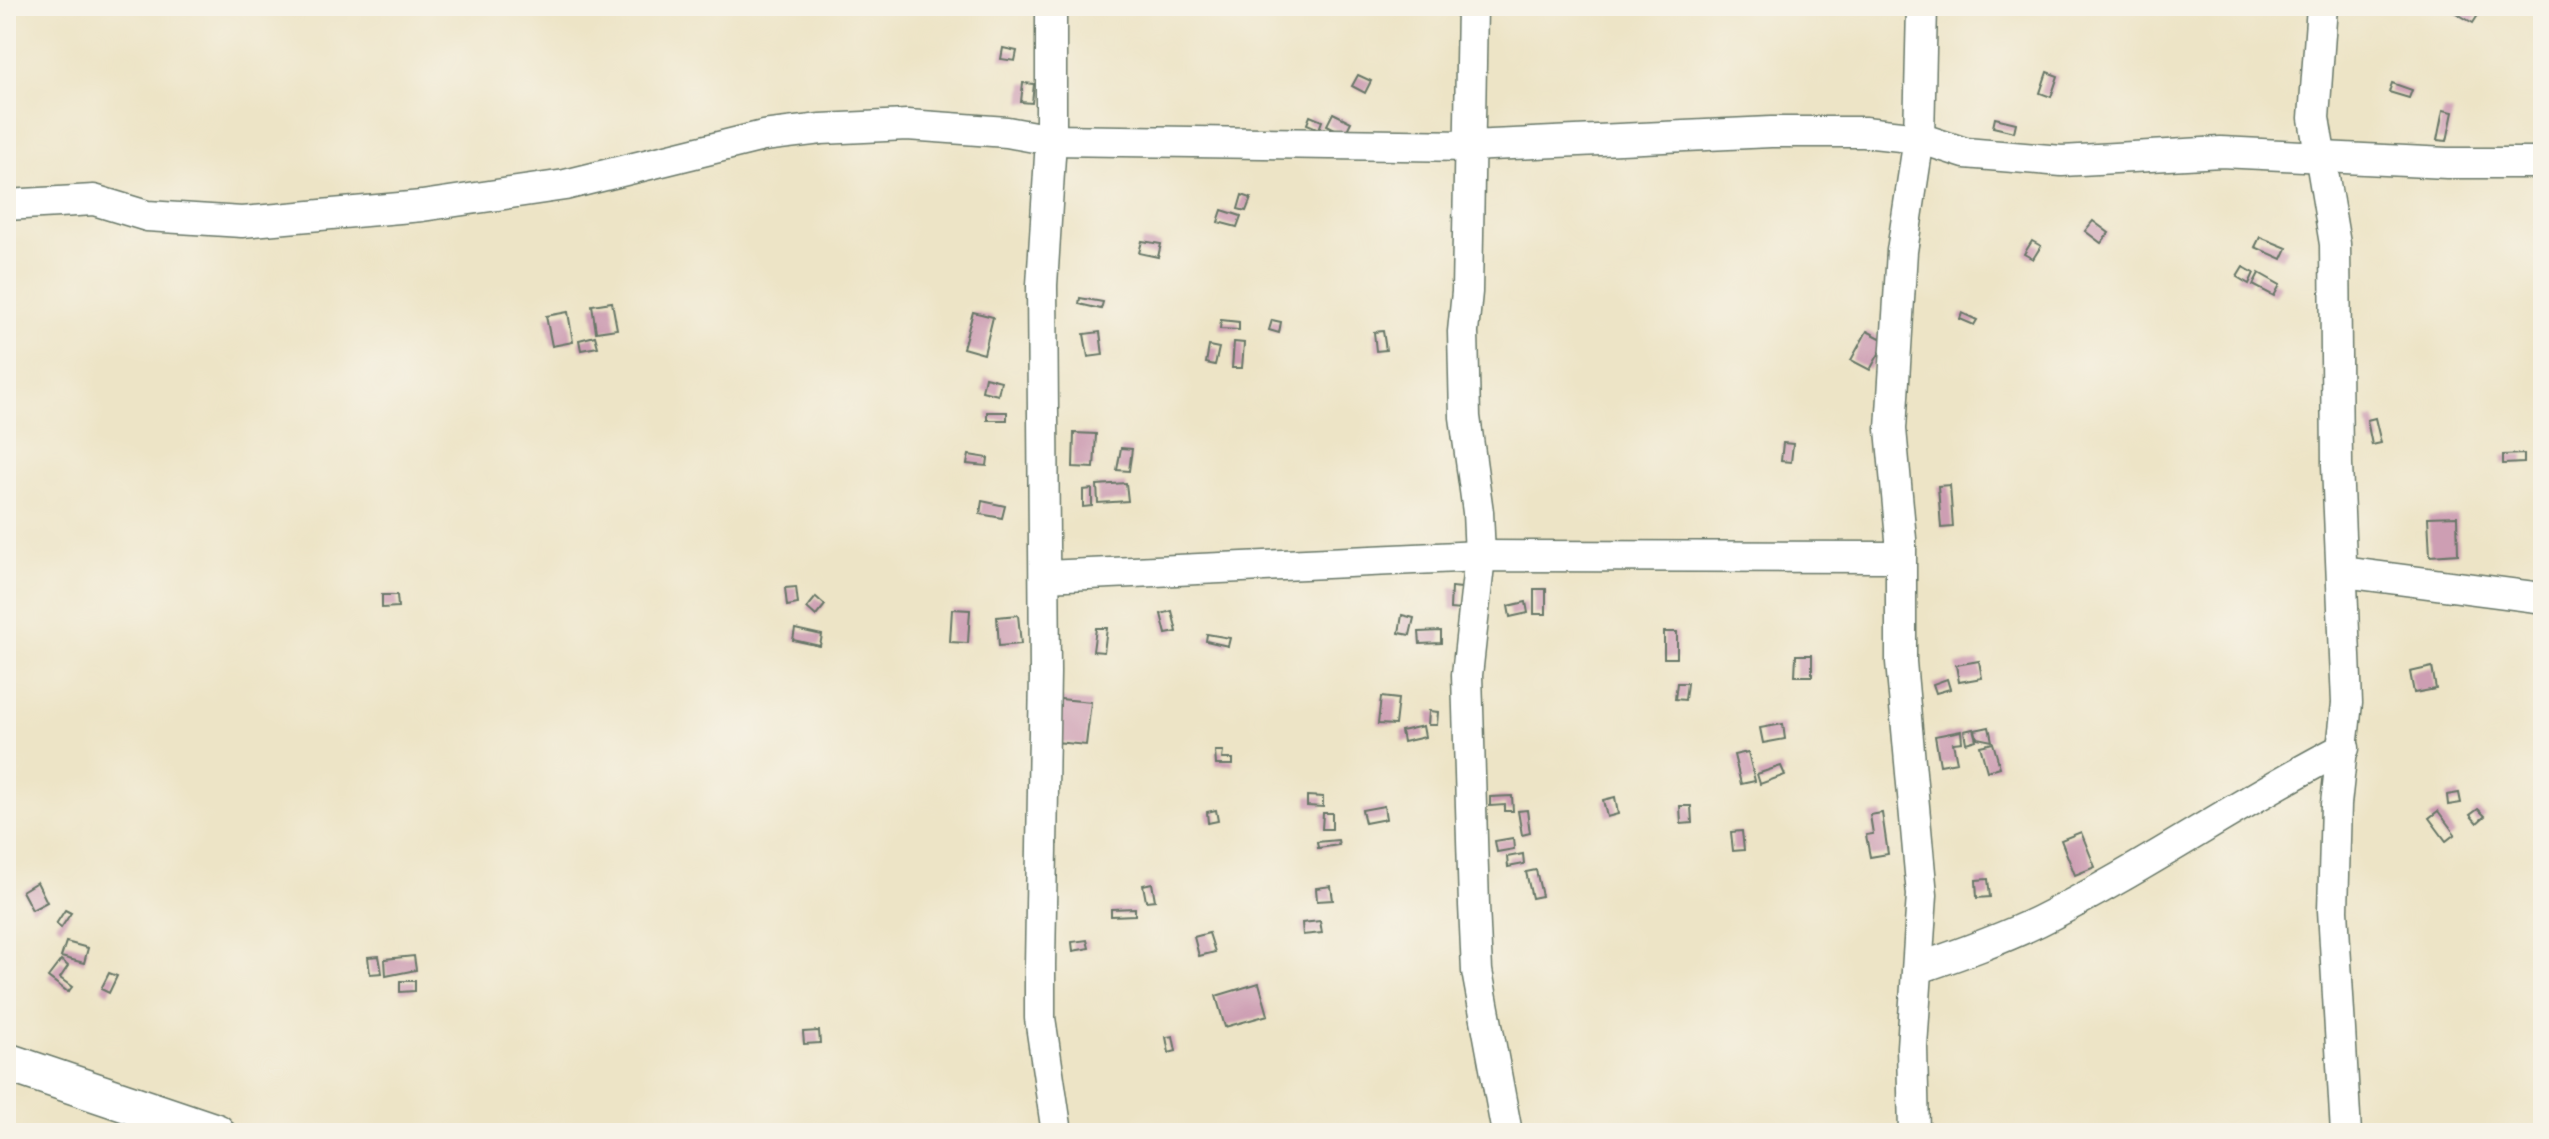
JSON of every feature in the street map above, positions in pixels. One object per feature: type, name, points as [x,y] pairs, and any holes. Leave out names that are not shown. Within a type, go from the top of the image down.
[{"type":"main road","points":[[6,1062],[216,1133]]},
{"type":"street","points":[[1051,6],[1051,140],[1042,285],[1045,576],[1040,1018],[1057,1133]]},
{"type":"street","points":[[1472,6],[1467,292],[1463,332],[1465,417],[1478,512],[1480,556],[1467,675],[1475,932],[1486,1027],[1507,1133]]},
{"type":"street","points":[[1914,1133],[1912,1047],[1922,895],[1901,662],[1900,557],[1891,458],[1891,383],[1902,251],[1919,138],[1922,6]]},
{"type":"street","points":[[2322,6],[2314,86],[2318,155],[2335,244],[2337,465],[2347,703],[2336,804],[2333,910],[2346,1133]]},
{"type":"street","points":[[6,205],[94,200],[147,216],[242,222],[422,206],[565,185],[763,136],[821,129],[907,125],[1007,132],[1051,140],[1469,146],[1771,132],[1864,132],[1919,138],[1965,153],[2062,161],[2221,152],[2447,163],[2543,163]]},
{"type":"street","points":[[1045,576],[1480,556],[1900,557]]},
{"type":"street","points":[[2343,572],[2543,598]]},
{"type":"street","points":[[1919,968],[2039,921],[2121,877],[2279,781],[2344,748]]},
{"type":"building","points":[[2444,6],[2468,6],[2480,12],[2473,23]]},
{"type":"building","points":[[1003,48],[1017,51],[1015,61],[1001,59]]},
{"type":"building","points":[[2047,72],[2058,76],[2051,97],[2040,93]]},
{"type":"building","points":[[1358,75],[1371,81],[1365,93],[1352,86]]},
{"type":"building","points":[[1023,83],[1034,84],[1032,103],[1021,102]]},
{"type":"building","points":[[2392,83],[2412,90],[2409,98],[2389,92]]},
{"type":"building","points":[[2443,110],[2453,112],[2447,141],[2437,140]]},
{"type":"building","points":[[1333,113],[1351,122],[1345,134],[1327,125]]},
{"type":"building","points":[[1310,116],[1322,121],[1319,129],[1307,124]]},
{"type":"building","points":[[1995,118],[2016,123],[2014,132],[1993,127]]},
{"type":"building","points":[[1242,195],[1251,198],[1246,211],[1238,209]]},
{"type":"building","points":[[1222,210],[1241,216],[1237,227],[1218,222]]},
{"type":"building","points":[[2093,221],[2109,233],[2101,243],[2085,231]]},
{"type":"building","points":[[2260,237],[2287,248],[2282,259],[2255,247]]},
{"type":"building","points":[[1142,241],[1161,244],[1158,257],[1139,253]]},
{"type":"building","points":[[2032,241],[2041,246],[2033,259],[2024,254]]},
{"type":"building","points":[[2243,267],[2254,273],[2249,284],[2237,277]]},
{"type":"building","points":[[2259,273],[2280,285],[2274,296],[2253,285]]},
{"type":"building","points":[[1080,298],[1103,302],[1101,309],[1079,304]]},
{"type":"building","points":[[612,302],[617,329],[596,332],[592,305]]},
{"type":"building","points":[[568,312],[573,342],[552,346],[546,316]]},
{"type":"building","points":[[973,312],[993,317],[984,354],[963,348]]},
{"type":"building","points":[[1962,313],[1977,320],[1974,325],[1960,319]]},
{"type":"building","points":[[1221,320],[1239,322],[1239,330],[1220,329]]},
{"type":"building","points":[[1272,320],[1281,322],[1279,333],[1269,330]]},
{"type":"building","points":[[1383,331],[1386,350],[1376,351],[1374,332]]},
{"type":"building","points":[[1867,331],[1886,341],[1870,370],[1851,360]]},
{"type":"building","points":[[1100,332],[1103,355],[1088,357],[1084,334]]},
{"type":"building","points":[[595,336],[598,347],[581,350],[579,340]]},
{"type":"building","points":[[1234,342],[1244,343],[1242,368],[1232,368]]},
{"type":"building","points":[[1209,346],[1219,348],[1215,365],[1206,363]]},
{"type":"building","points":[[985,377],[1001,381],[998,395],[982,391]]},
{"type":"building","points":[[987,412],[1007,412],[1007,420],[987,420]]},
{"type":"building","points":[[2375,418],[2381,443],[2372,445],[2367,420]]},
{"type":"building","points":[[1074,433],[1096,434],[1094,468],[1073,467]]},
{"type":"building","points":[[1783,443],[1793,444],[1791,462],[1781,461]]},
{"type":"building","points":[[1121,448],[1132,449],[1129,471],[1117,470]]},
{"type":"building","points":[[2524,454],[2524,463],[2503,464],[2503,455]]},
{"type":"building","points":[[969,455],[988,458],[987,466],[967,464]]},
{"type":"building","points":[[1126,483],[1128,501],[1098,503],[1097,485]]},
{"type":"building","points":[[1950,485],[1953,527],[1941,528],[1938,486]]},
{"type":"building","points":[[1092,489],[1092,506],[1083,507],[1083,490]]},
{"type":"building","points":[[982,501],[1005,506],[1002,518],[980,514]]},
{"type":"building","points":[[2457,516],[2458,554],[2430,556],[2428,517]]},
{"type":"building","points":[[796,587],[798,604],[787,606],[785,588]]},
{"type":"building","points":[[1451,587],[1462,588],[1461,610],[1450,609]]},
{"type":"building","points":[[1534,589],[1546,589],[1546,614],[1534,614]]},
{"type":"building","points":[[382,595],[397,595],[398,607],[382,608]]},
{"type":"building","points":[[816,597],[825,605],[816,616],[807,608]]},
{"type":"building","points":[[1526,602],[1528,613],[1510,617],[1508,606]]},
{"type":"building","points":[[952,609],[970,610],[968,643],[950,642]]},
{"type":"building","points":[[1172,611],[1177,632],[1166,634],[1161,614]]},
{"type":"building","points":[[1018,615],[1021,644],[999,646],[997,617]]},
{"type":"building","points":[[1402,615],[1414,618],[1410,635],[1399,633]]},
{"type":"building","points":[[1096,628],[1107,628],[1104,652],[1093,651]]},
{"type":"building","points":[[795,629],[822,635],[820,646],[793,640]]},
{"type":"building","points":[[1441,631],[1441,643],[1420,644],[1419,632]]},
{"type":"building","points":[[1664,632],[1677,632],[1677,658],[1664,658]]},
{"type":"building","points":[[1207,634],[1230,638],[1228,646],[1206,641]]},
{"type":"building","points":[[1796,655],[1812,655],[1812,676],[1795,676]]},
{"type":"building","points":[[1979,661],[1982,678],[1959,682],[1956,665]]},
{"type":"building","points":[[2432,667],[2436,689],[2414,693],[2410,672]]},
{"type":"building","points":[[1947,679],[1950,689],[1936,693],[1933,684]]},
{"type":"building","points":[[1677,683],[1687,683],[1685,700],[1675,699]]},
{"type":"building","points":[[1381,697],[1398,699],[1395,725],[1378,724]]},
{"type":"building","points":[[1060,699],[1091,702],[1086,745],[1056,742]]},
{"type":"building","points":[[1429,711],[1438,712],[1437,725],[1428,725]]},
{"type":"building","points":[[1783,724],[1785,739],[1763,743],[1760,728]]},
{"type":"building","points":[[1423,726],[1425,737],[1403,742],[1401,731]]},
{"type":"building","points":[[1989,727],[1992,741],[1977,738],[1975,730]]},
{"type":"building","points":[[1973,729],[1976,740],[1966,743],[1964,731]]},
{"type":"building","points":[[1961,731],[1962,742],[1953,743],[1957,762],[1940,765],[1935,736]]},
{"type":"building","points":[[1993,743],[2000,767],[1987,771],[1980,746]]},
{"type":"building","points":[[1215,751],[1223,751],[1222,759],[1233,759],[1233,765],[1216,765]]},
{"type":"building","points":[[1748,752],[1755,781],[1741,784],[1734,755]]},
{"type":"building","points":[[1781,766],[1785,775],[1760,784],[1757,774]]},
{"type":"building","points":[[2459,793],[2461,803],[2448,805],[2447,795]]},
{"type":"building","points":[[1307,796],[1323,797],[1323,807],[1307,806]]},
{"type":"building","points":[[1512,796],[1513,811],[1505,811],[1505,805],[1490,806],[1490,797]]},
{"type":"building","points":[[1615,797],[1618,814],[1607,817],[1603,800]]},
{"type":"building","points":[[1384,806],[1386,819],[1365,823],[1362,810]]},
{"type":"building","points":[[1680,806],[1691,806],[1692,823],[1681,824]]},
{"type":"building","points":[[2478,809],[2485,816],[2477,823],[2470,815]]},
{"type":"building","points":[[1216,810],[1218,821],[1208,823],[1207,812]]},
{"type":"building","points":[[1527,810],[1530,833],[1522,835],[1518,811]]},
{"type":"building","points":[[2438,811],[2455,834],[2446,841],[2429,818]]},
{"type":"building","points":[[1323,813],[1332,813],[1332,829],[1322,829]]},
{"type":"building","points":[[1882,813],[1888,854],[1870,857],[1866,835],[1873,834],[1870,815]]},
{"type":"building","points":[[1742,831],[1744,850],[1733,851],[1731,832]]},
{"type":"building","points":[[2081,832],[2095,867],[2075,875],[2061,840]]},
{"type":"building","points":[[1513,838],[1514,849],[1497,852],[1495,841]]},
{"type":"building","points":[[1338,840],[1339,845],[1318,848],[1317,842]]},
{"type":"building","points":[[1523,854],[1524,864],[1508,867],[1507,857]]},
{"type":"building","points":[[1536,870],[1542,896],[1532,898],[1526,872]]},
{"type":"building","points":[[1988,879],[1990,897],[1977,898],[1976,880]]},
{"type":"building","points":[[37,882],[47,902],[32,910],[22,891]]},
{"type":"building","points":[[1152,883],[1155,900],[1146,901],[1143,885]]},
{"type":"building","points":[[1331,886],[1333,900],[1317,901],[1316,888]]},
{"type":"building","points":[[1135,908],[1135,915],[1111,916],[1111,909]]},
{"type":"building","points":[[65,910],[71,913],[61,928],[56,924]]},
{"type":"building","points":[[1320,921],[1322,933],[1303,935],[1302,923]]},
{"type":"building","points":[[1209,933],[1215,952],[1199,956],[1194,937]]},
{"type":"building","points":[[1087,940],[1089,948],[1073,951],[1072,942]]},
{"type":"building","points":[[66,942],[88,948],[84,963],[61,957]]},
{"type":"building","points":[[379,956],[382,973],[370,974],[368,957]]},
{"type":"building","points":[[414,956],[416,970],[386,976],[385,959]]},
{"type":"building","points":[[61,960],[68,966],[60,978],[72,987],[68,992],[48,977]]},
{"type":"building","points":[[109,973],[117,976],[109,993],[101,989]]},
{"type":"building","points":[[400,981],[415,981],[415,991],[400,992]]},
{"type":"building","points":[[1259,983],[1268,1015],[1225,1027],[1216,996]]},
{"type":"building","points":[[819,1031],[820,1043],[804,1044],[803,1032]]},
{"type":"building","points":[[1173,1036],[1176,1051],[1169,1053],[1166,1037]]}]
